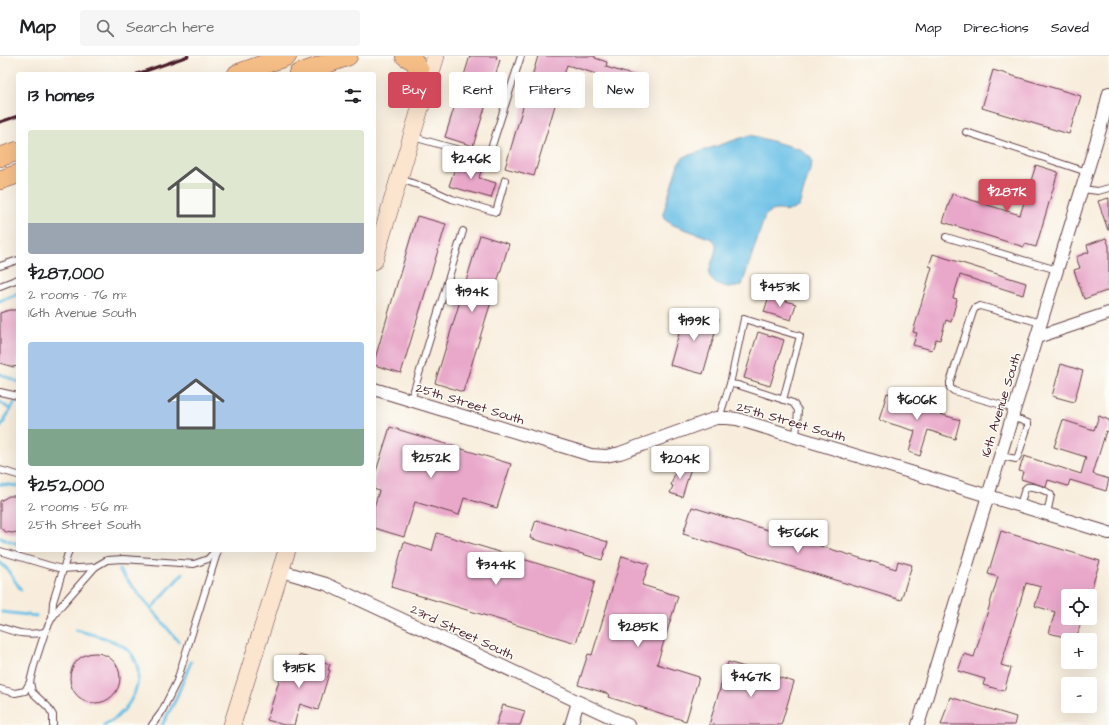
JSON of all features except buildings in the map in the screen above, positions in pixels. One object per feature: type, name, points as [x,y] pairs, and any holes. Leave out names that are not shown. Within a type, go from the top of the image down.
[{"type":"main road","points":[[243,72],[287,56]]},
{"type":"main road","points":[[304,72],[348,56]]},
{"type":"main road","points":[[405,56],[414,61],[419,72]]},
{"type":"main road","points":[[0,157],[16,151]]},
{"type":"main road","points":[[0,180],[16,175]]},
{"type":"street","points":[[431,72],[436,56]]},
{"type":"street","name":"16th Avenue South","points":[[918,725],[989,496],[1108,99]]},
{"type":"street","points":[[376,254],[420,108]]},
{"type":"street","points":[[1037,337],[1109,313]]},
{"type":"street","name":"25th Street South","points":[[376,390],[592,455],[606,456],[719,418],[737,419],[1109,533]]},
{"type":"street","points":[[232,725],[286,552]]},
{"type":"street","name":"23rd Street South","points":[[281,571],[326,584],[628,725]]},
{"type":"street","points":[[571,725],[578,702]]},
{"type":"lane","points":[[411,137],[488,158],[521,56]]},
{"type":"lane","points":[[966,132],[1087,172]]},
{"type":"lane","points":[[399,178],[452,199],[496,212],[506,180]]},
{"type":"lane","points":[[1082,189],[1098,191],[1109,188]]},
{"type":"lane","points":[[411,400],[463,231]]},
{"type":"lane","points":[[946,237],[1057,270]]},
{"type":"lane","points":[[0,266],[16,261]]},
{"type":"lane","points":[[0,286],[16,281]]},
{"type":"lane","points":[[1001,456],[1016,459],[1028,423],[1014,413],[954,391],[950,388],[950,382],[975,308],[980,306],[1041,323]]},
{"type":"lane","points":[[719,418],[730,384],[744,320],[800,336],[783,400]]},
{"type":"lane","points":[[730,384],[738,385],[793,403],[798,410],[796,437]]},
{"type":"lane","points":[[1,391],[16,395]]},
{"type":"lane","points":[[0,470],[16,474]]},
{"type":"lane","points":[[1020,505],[1027,487],[1048,492],[1051,495],[1046,514]]},
{"type":"lane","points":[[0,551],[47,566],[62,569],[95,567]]},
{"type":"lane","points":[[52,618],[53,602],[68,552]]},
{"type":"lane","points":[[0,689],[15,693],[25,691],[30,682],[37,653],[52,618],[95,567],[107,560],[123,559],[194,564],[208,559],[215,552]]},
{"type":"lane","points":[[152,725],[161,713],[177,681],[216,552]]},
{"type":"lane","points":[[0,627],[18,633],[32,634],[45,632]]},
{"type":"lane","points":[[30,682],[32,692],[48,707],[53,715],[53,725]]},
{"type":"water","points":[[750,135],[800,149],[811,158],[812,163],[799,206],[786,211],[774,210],[765,216],[742,285],[729,287],[716,283],[709,275],[715,253],[716,244],[714,241],[673,225],[664,219],[663,214],[678,164],[684,157]]},
{"type":"waterway","points":[[0,301],[16,295]]},
{"type":"waterway","points":[[0,374],[16,381]]},
{"type":"waterway","points":[[0,402],[11,410]]},
{"type":"waterway","points":[[0,428],[15,402]]},
{"type":"waterway","points":[[0,484],[16,486]]},
{"type":"waterway","points":[[0,537],[16,543]]},
{"type":"waterway","points":[[0,563],[7,569],[21,590]]},
{"type":"waterway","points":[[119,570],[178,641]]},
{"type":"waterway","points":[[151,609],[183,573]]},
{"type":"waterway","points":[[2,612],[36,616]]},
{"type":"waterway","points":[[76,630],[119,644],[130,652],[138,669],[137,686],[134,695],[116,718],[104,725]]},
{"type":"waterway","points":[[162,725],[175,701],[191,662]]},
{"type":"railway","points":[[143,72],[188,56]]},
{"type":"railway","points":[[0,122],[16,117]]}]
